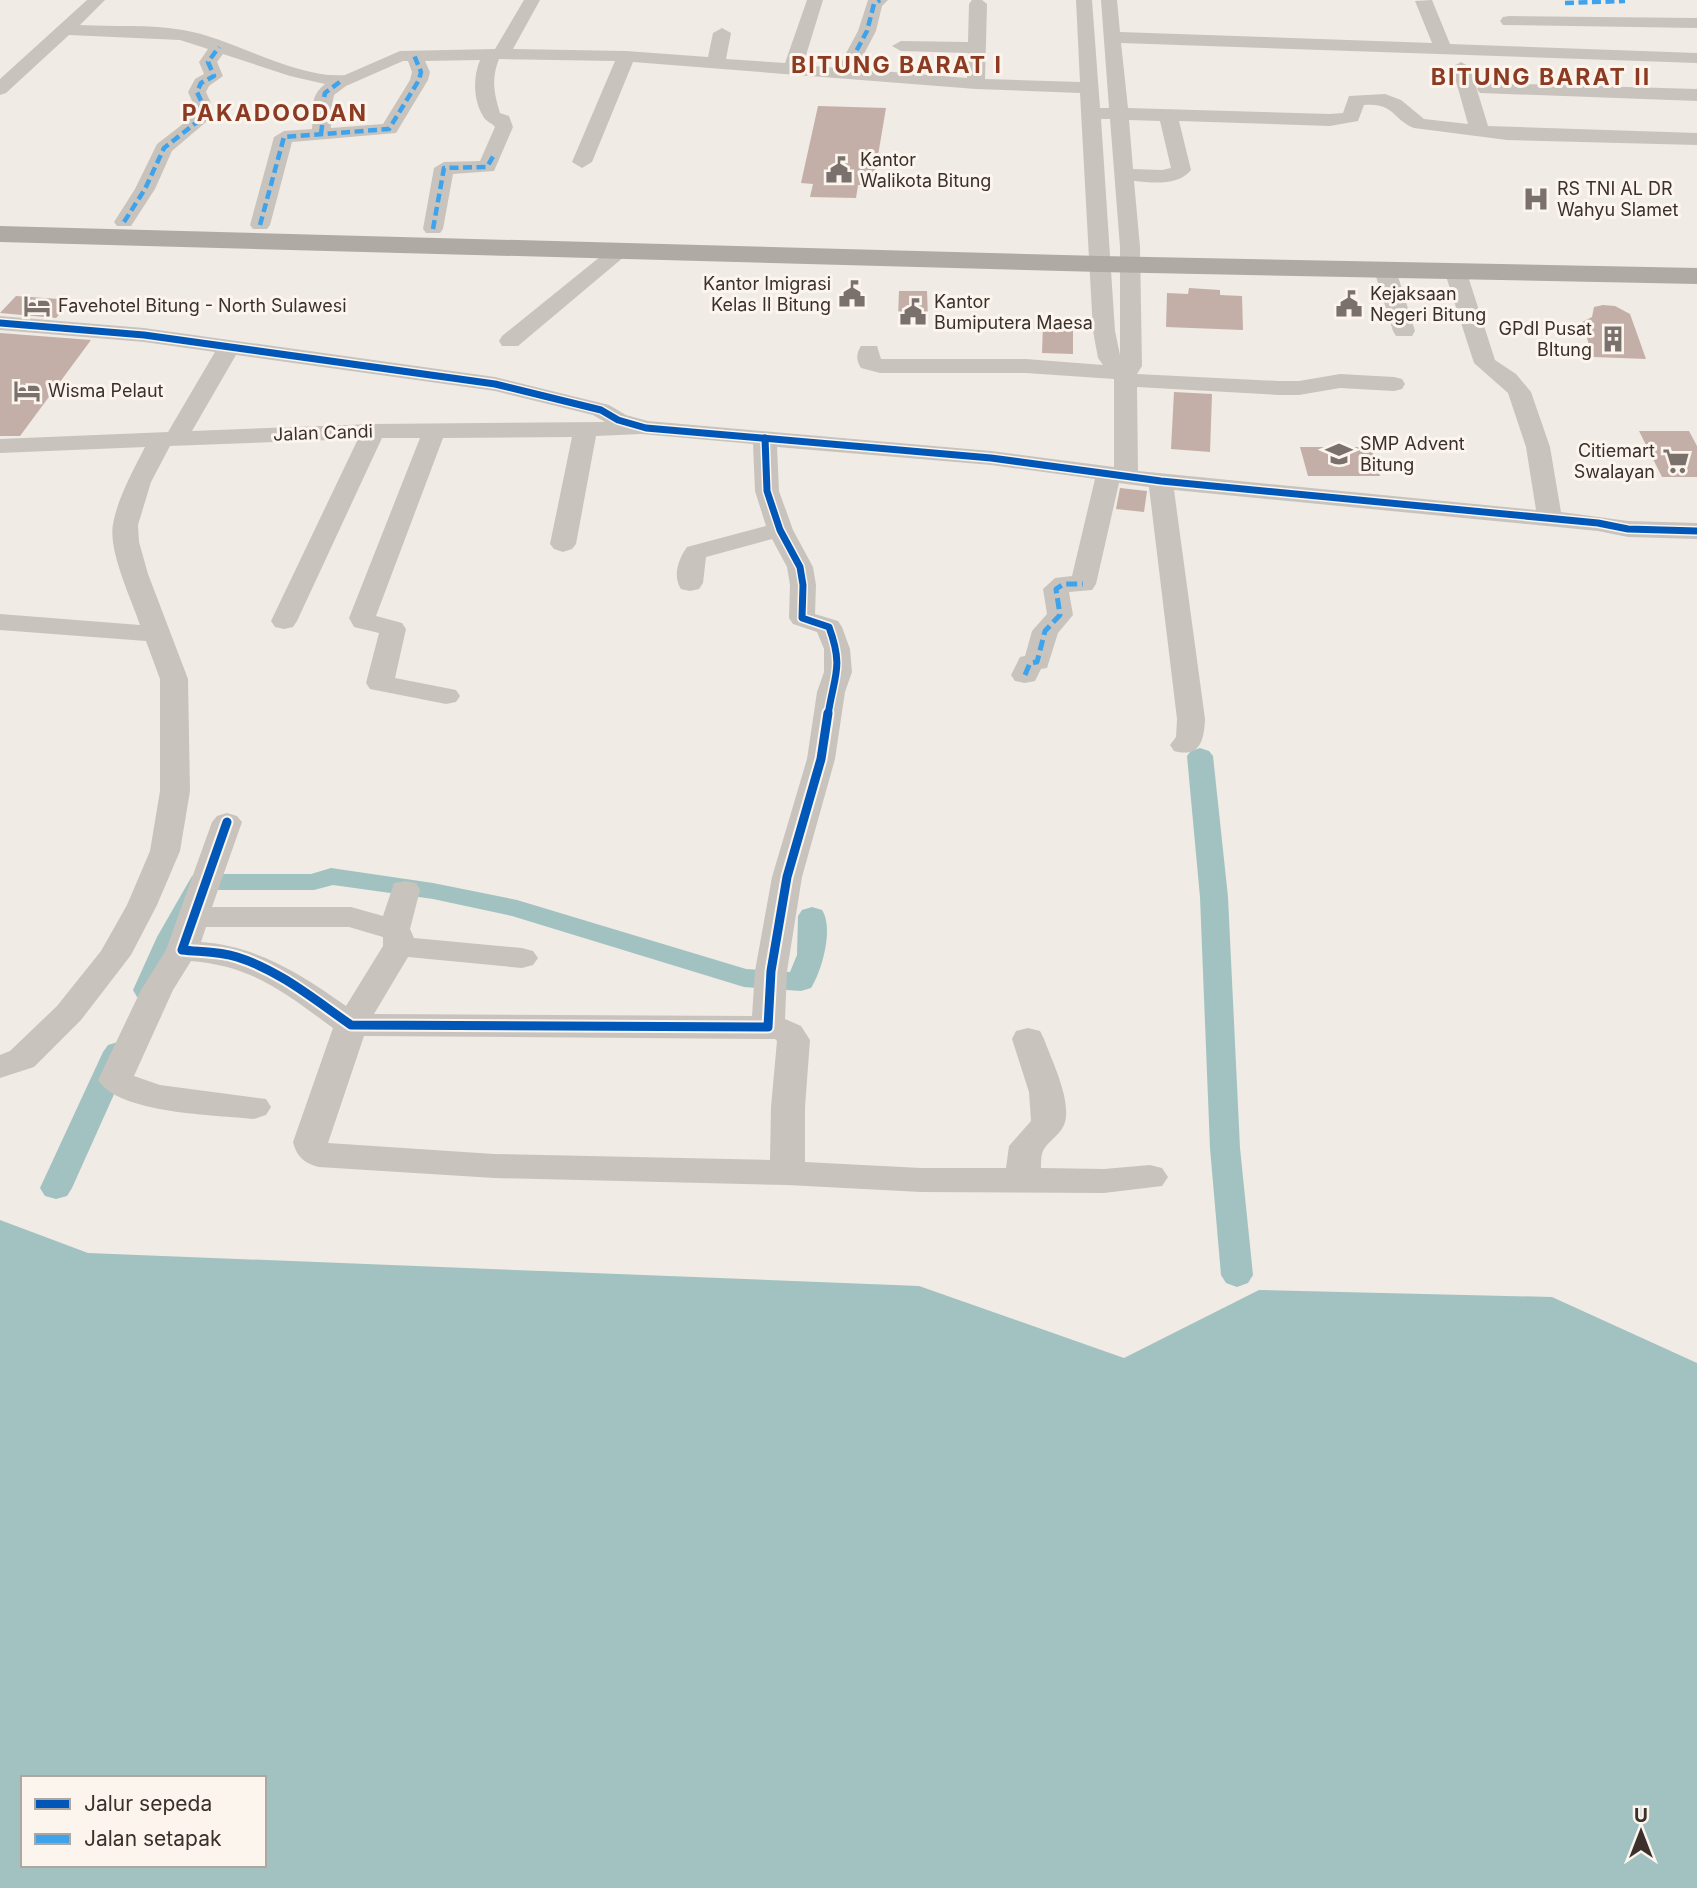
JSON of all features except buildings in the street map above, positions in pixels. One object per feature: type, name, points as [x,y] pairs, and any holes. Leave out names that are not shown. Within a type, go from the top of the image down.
[{"type":"highway","points":[[0,219],[433,229],[1130,256],[1497,263],[1697,260]]},
{"type":"highway","points":[[0,234],[618,252],[1099,255]]},
{"type":"highway","points":[[1130,256],[1385,270],[1455,270],[1497,263],[1697,276]]},
{"type":"street","points":[[0,89],[97,0]]},
{"type":"street","points":[[433,229],[444,168],[487,167],[499,141],[503,122],[492,116],[482,86],[483,75],[532,0]]},
{"type":"street","points":[[792,70],[815,0]]},
{"type":"street","points":[[844,74],[867,32],[874,4],[880,0]]},
{"type":"street","points":[[1084,0],[1102,309],[1109,358],[1126,375]]},
{"type":"street","points":[[1025,675],[1030,663],[1037,663],[1045,631],[1060,615],[1056,589],[1064,584],[1083,584],[1094,527],[1117,475],[1126,375],[1131,366],[1130,256],[1109,0]]},
{"type":"street","points":[[1424,1],[1442,47]]},
{"type":"street","points":[[1565,3],[1645,2]]},
{"type":"street","points":[[976,84],[978,4]]},
{"type":"street","points":[[1665,5],[1695,61]]},
{"type":"street","points":[[1615,137],[1577,69],[1541,33],[1506,14],[1593,22],[1697,23]]},
{"type":"street","points":[[1593,22],[1614,56]]},
{"type":"street","points":[[67,30],[182,35],[296,72],[341,81],[352,79],[390,59],[414,55],[496,54],[626,56],[976,84],[1088,88]]},
{"type":"street","points":[[716,63],[722,33]]},
{"type":"street","points":[[1111,37],[1442,47],[1577,69],[1697,95]]},
{"type":"street","points":[[901,46],[977,48]]},
{"type":"street","points":[[124,222],[164,148],[197,122],[202,103],[197,92],[201,83],[214,76],[208,62],[219,47]]},
{"type":"street","points":[[260,225],[284,137],[389,129],[419,80],[421,72],[414,55]]},
{"type":"street","points":[[582,162],[626,56]]},
{"type":"street","points":[[1486,89],[1577,69],[1614,56],[1695,61]]},
{"type":"street","points":[[1461,67],[1480,132]]},
{"type":"street","points":[[321,134],[323,118],[320,118],[325,93],[341,81]]},
{"type":"street","points":[[1089,113],[1330,120],[1351,117],[1356,100],[1384,99],[1393,101],[1411,120],[1420,124],[1480,132],[1697,139]]},
{"type":"street","points":[[1125,174],[1167,176],[1181,170],[1168,116]]},
{"type":"street","points":[[510,341],[618,252]]},
{"type":"street","points":[[1385,270],[1404,331]]},
{"type":"street","points":[[1455,270],[1485,363],[1508,379],[1519,392],[1538,447],[1550,518]]},
{"type":"street","points":[[1102,309],[1129,310]]},
{"type":"street","points":[[0,323],[144,335],[495,384],[601,410],[618,420],[646,428],[991,458],[1161,481],[1550,518],[1628,529],[1697,531]]},
{"type":"street","points":[[0,1067],[22,1059],[69,1013],[115,954],[142,905],[165,851],[175,791],[174,679],[135,574],[126,542],[125,525],[139,482],[229,346]]},
{"type":"street","points":[[869,351],[869,362],[880,366],[1016,366],[1279,388],[1299,388],[1340,380],[1394,384]]},
{"type":"street","name":"Jalan Candi","points":[[0,446],[373,431],[646,428]]},
{"type":"street","points":[[563,544],[584,430]]},
{"type":"street","points":[[284,621],[373,431]]},
{"type":"street","points":[[434,431],[362,618],[363,621],[393,629],[380,683],[446,696]]},
{"type":"street","points":[[765,438],[767,491],[780,530],[800,568],[803,585],[802,618],[829,627],[837,649],[838,672],[831,692],[821,759],[787,877],[770,982],[768,1027]]},
{"type":"street","points":[[1161,481],[1191,719],[1190,738],[1184,745]]},
{"type":"street","points":[[1598,523],[1628,516],[1697,518]]},
{"type":"street","points":[[690,583],[692,559],[696,552],[780,530]]},
{"type":"street","points":[[0,622],[159,634]]},
{"type":"street","points":[[227,822],[182,950],[157,990],[115,1080],[121,1086],[143,1093],[254,1107]]},
{"type":"street","points":[[405,890],[404,907],[397,916],[396,938],[351,1025],[310,1142],[312,1149],[319,1155],[494,1166],[786,1173],[920,1180],[1104,1181],[1150,1177]]},
{"type":"street","points":[[194,917],[351,917],[396,938],[522,958]]},
{"type":"street","points":[[182,950],[234,956],[260,966],[298,988],[351,1025],[768,1027],[784,1030],[791,1033],[794,1040],[786,1173]]},
{"type":"street","points":[[1022,1180],[1026,1146],[1044,1129],[1049,1120],[1049,1108],[1028,1039]]},
{"type":"water","points":[[0,1220],[88,1253],[919,1286],[1124,1358],[1259,1290],[1552,1297],[1697,1363],[1697,1888],[0,1888]]},
{"type":"waterway","points":[[1200,756],[1214,897],[1225,1148],[1237,1275]]},
{"type":"waterway","points":[[147,990],[171,937],[202,882],[314,882],[331,876],[433,891],[517,909],[744,978],[801,982],[811,955],[812,916]]},
{"type":"waterway","points":[[56,1188],[118,1052]]},
{"type":"marked path","points":[[844,74],[867,31],[874,4],[880,0]]},
{"type":"marked path","points":[[1565,3],[1625,1]]},
{"type":"marked path","points":[[124,222],[145,189],[164,148],[197,122],[202,103],[197,92],[201,83],[214,76],[208,62],[219,47]]},
{"type":"marked path","points":[[260,225],[284,137],[389,129],[419,80],[421,72],[414,55]]},
{"type":"marked path","points":[[321,134],[323,118],[320,118],[325,93],[341,81]]},
{"type":"marked path","points":[[433,229],[444,168],[487,167],[495,153]]},
{"type":"marked path","points":[[1025,675],[1030,663],[1037,662],[1045,631],[1060,615],[1056,589],[1064,584],[1083,584]]},
{"type":"cycle path","points":[[0,323],[144,335],[495,384],[601,410],[618,420],[646,428],[991,458],[1161,481],[1598,523],[1628,529],[1697,531]]},
{"type":"cycle path","points":[[227,822],[182,950],[224,954],[252,963],[296,987],[351,1025],[768,1027],[771,971],[787,877],[821,759],[831,692],[838,672],[837,649],[829,627],[802,618],[803,585],[800,567],[780,530],[767,491],[765,438]]},
{"type":"place","name":"Kantor Walikota Bitung","points":[[839,170]]},
{"type":"place","name":"RS TNI AL DR Wahyu Slamet","points":[[1536,199]]},
{"type":"place","name":"Kantor Imigrasi Kelas II Bitung","points":[[852,294]]},
{"type":"place","name":"Kejaksaan Negeri Bitung","points":[[1349,304]]},
{"type":"place","name":"Favehotel Bitung - North Sulawesi","points":[[37,306]]},
{"type":"place","name":"Kantor Bumiputera Maesa","points":[[913,312]]},
{"type":"place","name":"GPdI Pusat BItung","points":[[1613,339]]},
{"type":"place","name":"Wisma Pelaut","points":[[27,391]]},
{"type":"place","name":"SMP Advent Bitung","points":[[1339,454]]},
{"type":"place","name":"Citiemart Swalayan","points":[[1676,461]]},
{"type":"district","name":"BITUNG BARAT I","points":[[897,65]]},
{"type":"district","name":"BITUNG BARAT II","points":[[1541,77]]},
{"type":"district","name":"PAKADOODAN","points":[[275,113]]}]
